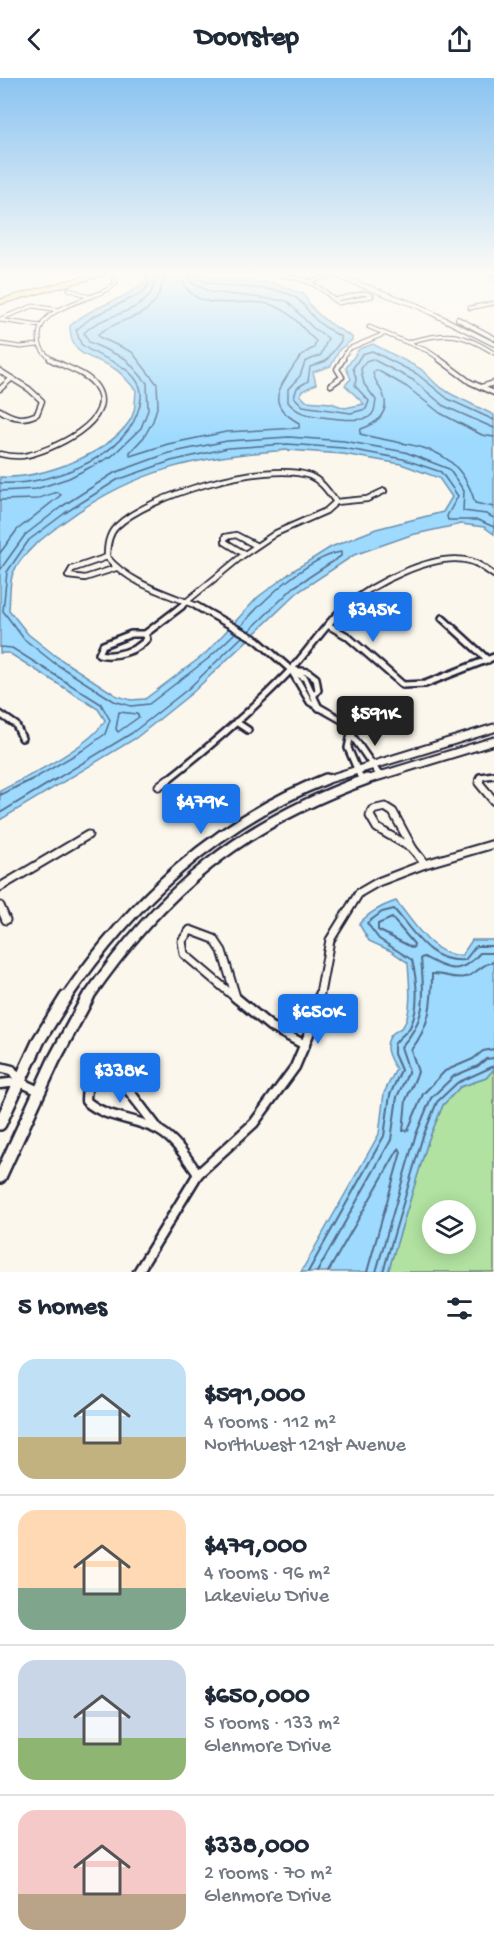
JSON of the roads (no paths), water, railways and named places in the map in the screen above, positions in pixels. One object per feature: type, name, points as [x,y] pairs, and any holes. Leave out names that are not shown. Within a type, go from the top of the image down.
[{"type":"street","points":[[0,453],[20,457],[49,449],[80,432],[97,414],[101,403],[95,386],[88,379],[50,359],[39,345],[41,329]]},
{"type":"street","points":[[373,329],[409,342],[437,356],[461,375],[494,393]]},
{"type":"street","points":[[465,329],[494,344]]},
{"type":"street","points":[[475,329],[492,337]]},
{"type":"street","points":[[409,342],[444,332],[455,333],[494,353]]},
{"type":"street","points":[[331,385],[342,377],[337,369],[348,349],[384,334]]},
{"type":"street","points":[[482,337],[492,337]]},
{"type":"street","points":[[0,344],[21,347],[39,345]]},
{"type":"street","points":[[0,371],[10,380],[40,396],[42,401],[40,410],[28,418],[18,418],[0,410]]},
{"type":"street","points":[[0,389],[10,380]]},
{"type":"street","points":[[481,387],[494,382]]},
{"type":"street","points":[[319,708],[305,678],[291,670],[257,640],[227,622],[128,576],[116,568],[107,557],[109,537],[117,526],[159,501],[204,485],[255,476],[305,475],[320,482],[336,502]]},
{"type":"street","points":[[145,634],[147,639],[143,644],[111,657],[99,654],[103,645],[131,634],[145,634],[243,553],[279,531],[330,509],[336,502],[358,501],[384,491]]},
{"type":"street","points":[[243,553],[229,545],[225,537],[236,535],[255,545]]},
{"type":"street","points":[[107,557],[72,569],[68,576],[74,580],[81,579],[116,568]]},
{"type":"street","points":[[159,786],[236,722],[291,670],[311,642],[338,613],[353,601],[395,576],[450,559],[467,560],[494,575]]},
{"type":"street","points":[[328,625],[347,636],[403,685],[425,684],[491,659],[442,618]]},
{"type":"street","points":[[291,670],[309,702],[347,723],[351,734],[380,776]]},
{"type":"street","points":[[0,714],[16,725],[22,738]]},
{"type":"street","points":[[236,722],[248,730]]},
{"type":"street","points":[[0,1124],[53,1016],[111,939],[163,883],[229,830],[265,807],[293,793],[355,769],[494,728]]},
{"type":"street","points":[[351,734],[348,748],[362,781]]},
{"type":"street","points":[[0,1178],[74,1019],[141,926],[190,877],[236,841],[325,795],[362,781],[494,741]]},
{"type":"street","points":[[494,775],[480,777],[479,783],[494,801]]},
{"type":"street","points":[[412,849],[376,828],[370,816],[372,810],[385,807],[393,812],[412,849],[425,864]]},
{"type":"street","points":[[0,887],[88,835]]},
{"type":"street","points":[[138,1272],[198,1174],[254,1123],[295,1067],[317,1015],[321,978],[330,940],[345,912],[359,893],[378,882],[425,864],[494,844]]},
{"type":"street","points":[[0,906],[6,920]]},
{"type":"street","points":[[236,997],[214,939],[190,930],[182,939],[183,954],[270,1026],[304,1045]]},
{"type":"street","points":[[1,1066],[12,1070],[20,1082],[39,1091]]},
{"type":"street","points":[[159,1130],[96,1111],[87,1101],[86,1091],[90,1081],[96,1074],[105,1071],[116,1074],[159,1130],[179,1149],[198,1174]]},
{"type":"street","points":[[0,1084],[20,1082]]},
{"type":"water","points":[[70,329],[339,329],[352,337],[352,340],[340,349],[331,366],[313,372],[316,384],[302,391],[300,395],[306,401],[331,403],[345,408],[364,404],[345,385],[351,379],[346,368],[359,349],[373,344],[421,369],[437,385],[451,394],[494,415],[494,534],[484,527],[461,524],[411,535],[354,555],[298,592],[192,693],[136,738],[0,820],[0,791],[74,750],[105,720],[98,709],[9,653],[0,653],[0,477],[34,474],[88,455],[118,434],[129,422],[134,410],[136,390],[124,376],[107,364],[84,355],[74,345]],"holes":[[[288,450],[343,454],[401,464],[439,478],[452,497],[443,512],[376,529],[331,547],[294,570],[258,597],[205,654],[145,699],[131,700],[117,696],[57,657],[28,634],[9,610],[13,573],[28,552],[88,505],[141,478],[168,469],[225,456]]]},
{"type":"water","points":[[396,901],[424,937],[442,951],[462,955],[472,940],[494,940],[494,1069],[486,1078],[460,1087],[443,1105],[428,1141],[388,1272],[301,1272],[379,1134],[384,1093],[396,1069],[389,1056],[387,1043],[392,1034],[404,1025],[409,1011],[408,963],[391,951],[369,941],[359,924],[376,910]]}]
